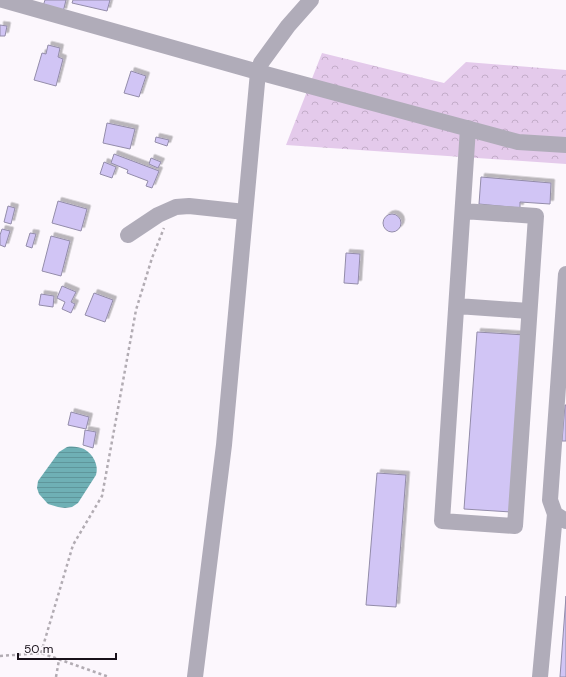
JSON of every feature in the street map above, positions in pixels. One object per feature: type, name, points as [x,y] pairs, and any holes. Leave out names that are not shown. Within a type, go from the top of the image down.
[{"type":"street","points":[[3,0],[258,72],[518,142],[566,145]]},
{"type":"street","points":[[195,677],[224,445],[258,72],[261,63],[288,26],[311,0]]},
{"type":"street","points":[[463,211],[536,216],[515,526],[442,521],[468,128]]},
{"type":"street","points":[[128,235],[158,215],[176,207],[189,206],[245,212]]},
{"type":"street","points":[[540,677],[561,518],[550,500],[562,374],[566,274]]},
{"type":"street","points":[[456,306],[529,311]]},
{"type":"path","points":[[40,653],[73,545],[102,496],[136,310],[152,258],[165,225]]},
{"type":"path","points":[[0,656],[40,653],[109,677]]},
{"type":"path","points":[[56,677],[59,660]]},
{"type":"green space","points":[[322,53],[444,83],[466,62],[566,70],[566,164],[286,145]]},
{"type":"water","points":[[67,447],[78,447],[87,451],[93,457],[97,471],[78,503],[72,507],[65,508],[48,504],[39,494],[37,488],[38,481],[59,452]]},
{"type":"building","points":[[45,0],[66,0],[63,12],[43,6]]},
{"type":"building","points":[[73,0],[110,0],[107,11],[72,3]]},
{"type":"building","points":[[0,25],[7,26],[5,36],[0,36]]},
{"type":"building","points":[[48,45],[60,48],[58,57],[63,59],[56,86],[34,80],[42,53],[46,54]]},
{"type":"building","points":[[131,71],[146,76],[139,97],[124,93]]},
{"type":"building","points":[[107,123],[135,129],[130,149],[103,143]]},
{"type":"building","points":[[156,137],[169,140],[167,146],[155,142]]},
{"type":"building","points":[[114,154],[159,171],[152,188],[146,186],[148,181],[127,173],[128,170],[111,163]]},
{"type":"building","points":[[151,158],[161,162],[158,168],[149,164]]},
{"type":"building","points":[[104,162],[116,167],[112,178],[100,174]]},
{"type":"building","points":[[481,177],[551,183],[550,204],[520,202],[520,208],[479,204]]},
{"type":"building","points":[[58,201],[87,209],[81,231],[52,223]]},
{"type":"building","points":[[8,206],[15,208],[11,224],[4,222]]},
{"type":"building","points":[[392,214],[398,217],[401,223],[398,229],[392,232],[386,229],[383,223],[386,217]]},
{"type":"building","points":[[2,229],[10,231],[5,247],[0,245],[0,235]]},
{"type":"building","points":[[30,233],[36,234],[32,248],[26,246]]},
{"type":"building","points":[[51,236],[70,241],[61,276],[42,271]]},
{"type":"building","points":[[346,253],[360,254],[358,284],[344,283]]},
{"type":"building","points":[[62,286],[76,292],[71,302],[75,304],[71,313],[62,309],[65,302],[57,298]]},
{"type":"building","points":[[94,293],[113,300],[105,322],[85,315]]},
{"type":"building","points":[[41,294],[54,296],[53,307],[39,305]]},
{"type":"building","points":[[477,332],[525,335],[511,512],[464,509]]},
{"type":"building","points":[[565,405],[566,441],[562,441]]},
{"type":"building","points":[[71,412],[89,417],[86,429],[68,425]]},
{"type":"building","points":[[85,430],[96,432],[93,448],[83,445]]},
{"type":"building","points":[[377,473],[406,475],[396,607],[366,605]]},
{"type":"building","points":[[566,596],[566,677],[560,677]]}]
